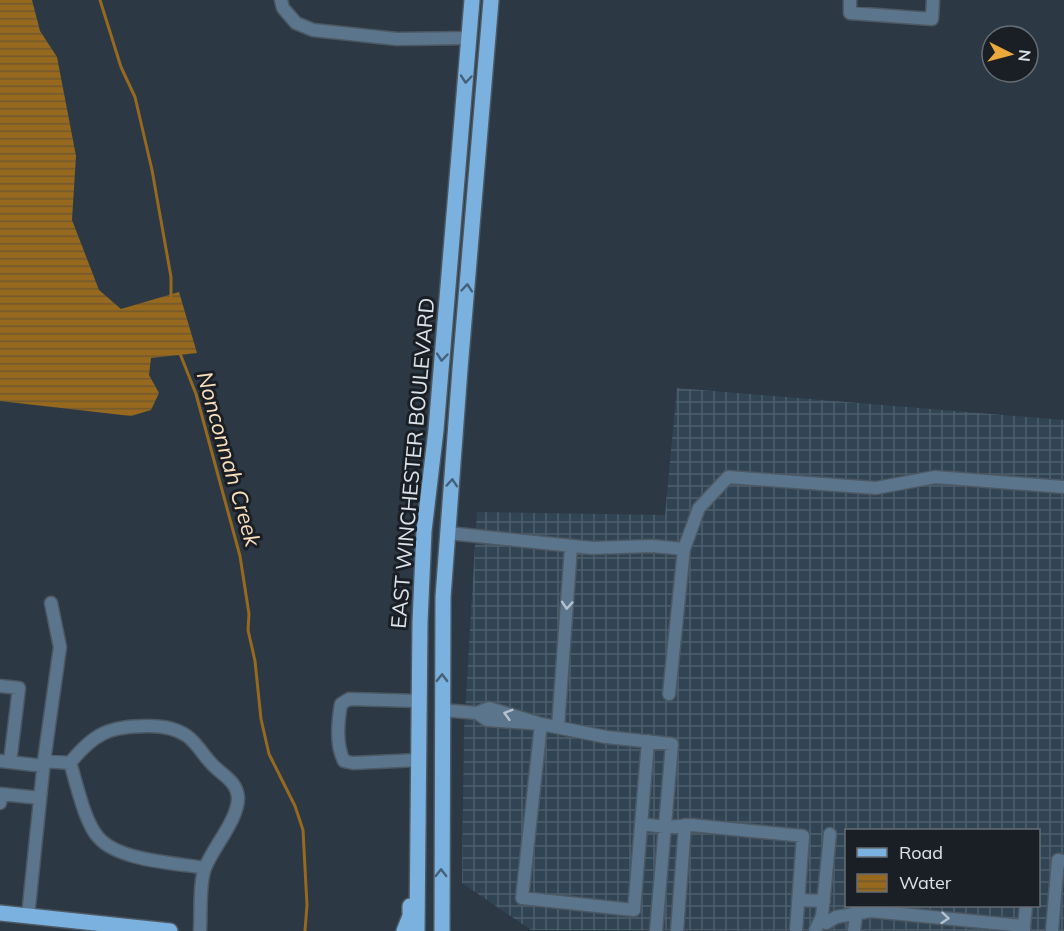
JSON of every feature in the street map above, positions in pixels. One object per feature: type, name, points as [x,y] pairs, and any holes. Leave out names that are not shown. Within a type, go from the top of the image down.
[{"type":"main road","name":"EAST WINCHESTER BOULEVARD","points":[[417,931],[417,787],[424,531],[436,430],[472,0]]},
{"type":"main road","name":"EAST WINCHESTER BOULEVARD","points":[[442,931],[443,597],[491,0]]},
{"type":"main road","points":[[419,700],[442,710]]},
{"type":"main road","points":[[404,931],[410,916],[413,794],[417,787]]},
{"type":"main road","points":[[417,787],[423,813],[425,838],[424,931]]},
{"type":"main road","points":[[0,913],[170,931]]},
{"type":"street","points":[[281,0],[283,8],[296,23],[313,30],[398,39],[469,38]]},
{"type":"street","points":[[850,0],[849,13],[932,20],[933,0]]},
{"type":"street","points":[[669,694],[684,549],[699,508],[728,477],[876,488],[934,477],[1064,487]]},
{"type":"street","points":[[448,533],[571,547],[652,546],[684,549]]},
{"type":"street","points":[[558,727],[571,547]]},
{"type":"street","points":[[28,916],[44,763],[60,647],[51,603]]},
{"type":"street","points":[[0,686],[19,688],[5,761],[70,763],[88,744],[112,729],[127,726],[160,726],[189,736],[212,764],[233,782],[238,795],[237,807],[205,868],[200,931]]},
{"type":"street","points":[[418,760],[353,763],[344,761],[340,754],[339,717],[341,704],[349,699],[419,700]]},
{"type":"street","points":[[442,710],[477,713],[487,720],[541,724],[606,737],[672,744],[656,931]]},
{"type":"street","points":[[541,724],[522,898],[634,910],[648,741]]},
{"type":"street","points":[[70,763],[89,821],[98,837],[130,855],[205,868]]},
{"type":"street","points":[[0,796],[40,798]]},
{"type":"street","points":[[641,824],[665,827],[686,825],[803,836],[796,931]]},
{"type":"street","points":[[677,931],[686,825]]},
{"type":"street","points":[[825,923],[824,901],[830,834]]},
{"type":"street","points":[[1052,931],[1058,860],[1064,861]]},
{"type":"street","points":[[798,900],[824,901]]},
{"type":"street","points":[[815,931],[836,917],[856,910],[1024,928],[1026,907]]},
{"type":"street","points":[[854,931],[856,910]]},
{"type":"shaded area","points":[[677,388],[1064,420],[1064,931],[531,930],[462,883],[464,730],[477,512],[665,515]]},
{"type":"water","points":[[0,0],[32,0],[40,31],[57,57],[76,156],[72,220],[99,290],[121,309],[179,292],[197,353],[151,358],[149,375],[159,393],[151,410],[131,416],[0,401]]},
{"type":"waterway","name":"Nonconnah Creek","points":[[100,0],[121,67],[135,97],[152,170],[171,277],[171,297]]},
{"type":"waterway","name":"Nonconnah Creek","points":[[179,351],[196,394],[240,556],[261,719],[269,754],[295,806],[303,830],[307,905],[305,931]]}]
